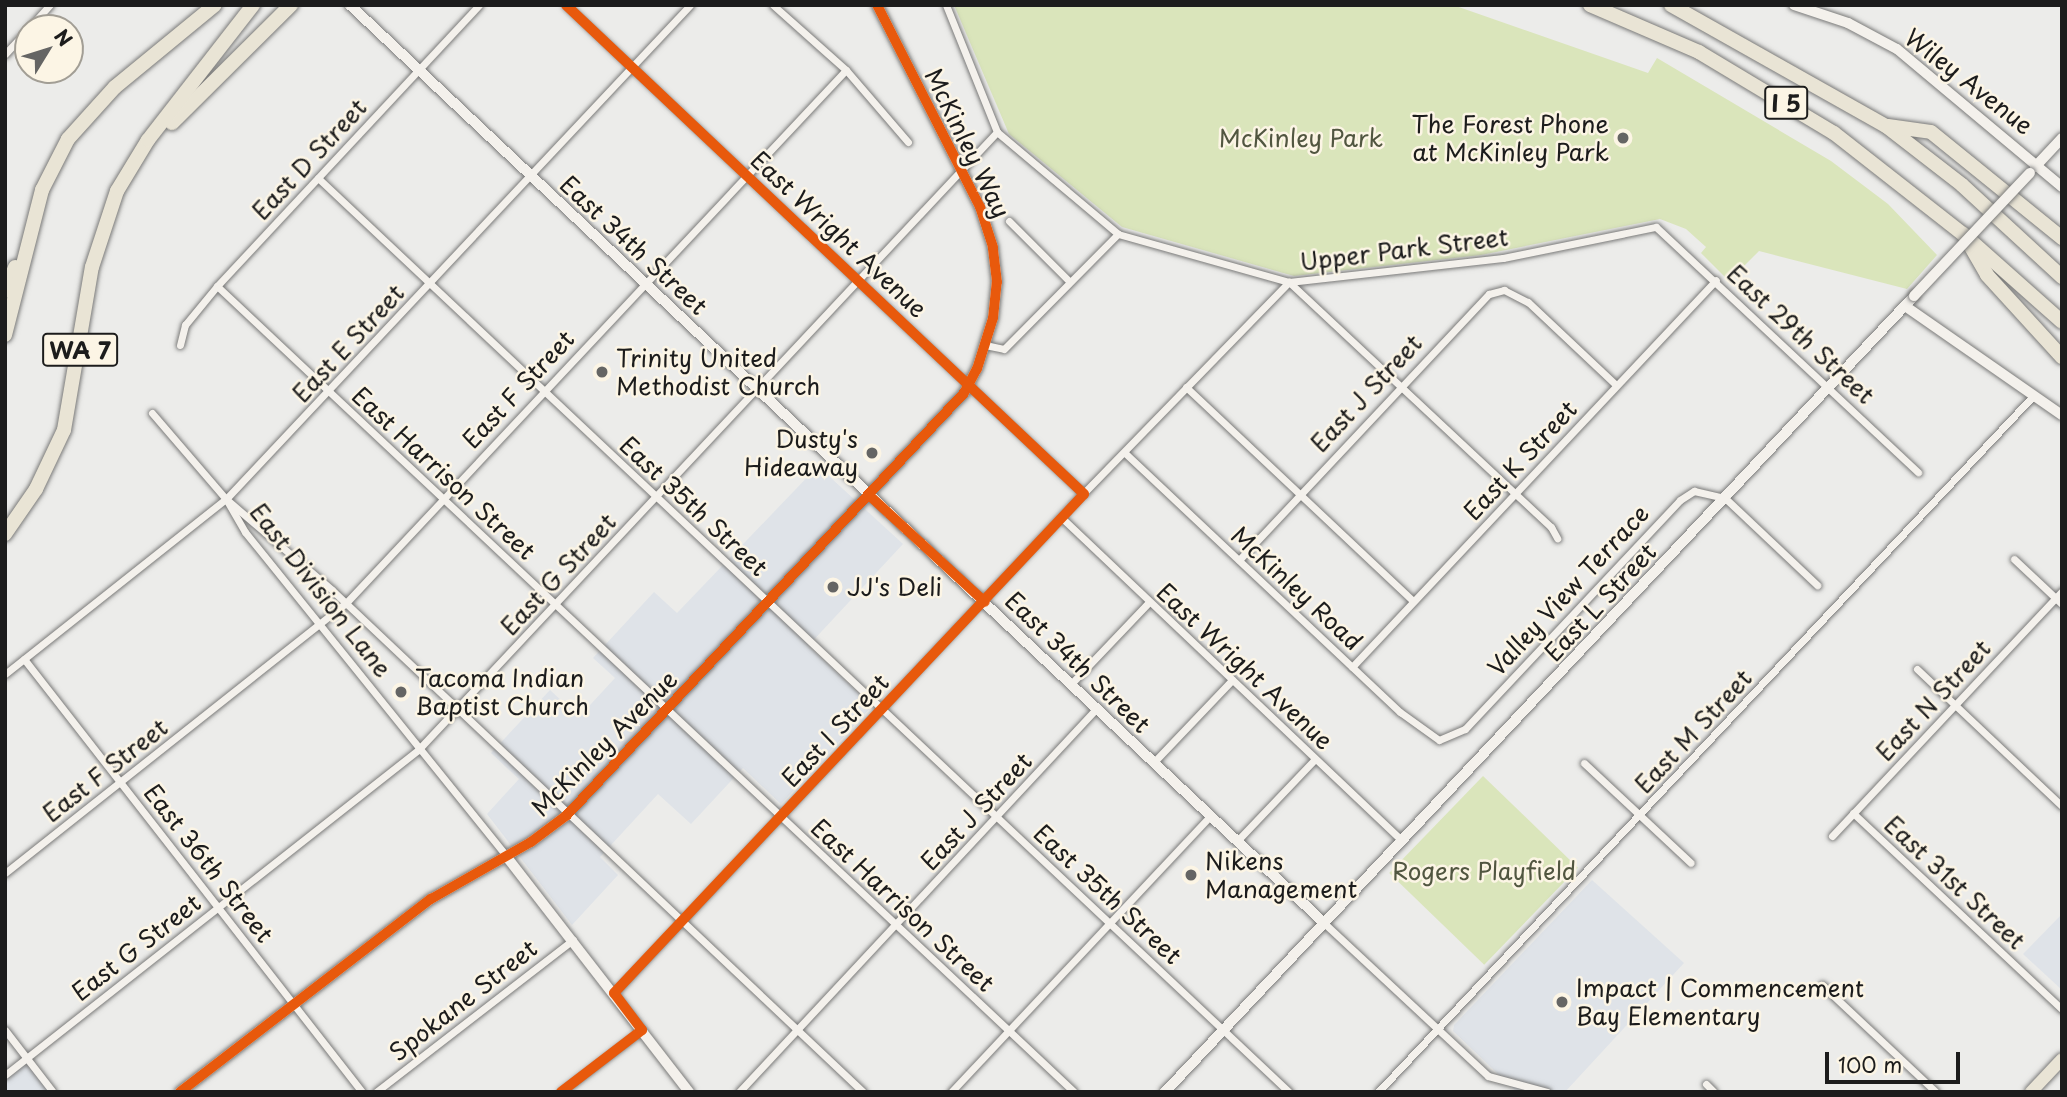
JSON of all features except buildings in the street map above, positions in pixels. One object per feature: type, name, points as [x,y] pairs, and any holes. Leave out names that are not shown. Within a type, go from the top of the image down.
[{"type":"highway","points":[[181,32],[208,5]]},
{"type":"highway","points":[[5,291],[54,163],[75,130],[115,87],[215,5]]},
{"type":"highway","name":"WA 7","points":[[5,534],[36,489],[64,430],[92,267],[108,212],[136,159],[253,5]]},
{"type":"highway","points":[[136,159],[291,5]]},
{"type":"highway","name":"I 5","points":[[1590,5],[1699,52],[1833,133],[1963,234],[2062,322]]},
{"type":"highway","name":"I 5","points":[[1671,5],[1886,126],[1962,185],[2062,277]]},
{"type":"highway","points":[[1886,126],[1931,132],[2062,238]]},
{"type":"highway","points":[[5,335],[35,216]]},
{"type":"highway","points":[[1963,234],[1987,275],[2062,357]]},
{"type":"main road","points":[[2031,1092],[2062,1059]]},
{"type":"street","name":"East 34th Street","points":[[350,5],[1488,1076],[1547,1092]]},
{"type":"street","name":"East D Street","points":[[180,345],[185,325],[217,286],[479,5]]},
{"type":"street","name":"East Wright Avenue","points":[[566,5],[1084,494]]},
{"type":"street","name":"East E Street","points":[[5,674],[226,499],[690,5]]},
{"type":"street","points":[[773,5],[846,70],[908,142]]},
{"type":"street","name":"McKinley Way","points":[[877,5],[988,227],[996,264],[996,298],[985,345],[969,385]]},
{"type":"street","name":"Upper Park Street","points":[[946,5],[997,132],[1118,234],[1289,282],[1503,258],[1656,227]]},
{"type":"street","name":"Wiley Avenue","points":[[1794,5],[1860,28],[1897,49],[2038,163],[2062,187]]},
{"type":"street","name":"East F Street","points":[[5,873],[345,604],[846,70]]},
{"type":"street","name":"East G Street","points":[[5,1075],[418,750],[997,132]]},
{"type":"street","name":"East L Street","points":[[1165,1092],[2062,138]]},
{"type":"street","name":"East 35th Street","points":[[318,178],[1289,1092]]},
{"type":"street","points":[[1009,221],[1069,281]]},
{"type":"street","name":"East 29th Street","points":[[1656,227],[1716,280],[1918,471]]},
{"type":"street","points":[[985,345],[1004,349],[1118,234]]},
{"type":"street","name":"East K Street","points":[[1352,667],[1716,280]]},
{"type":"street","points":[[1289,282],[1513,493],[1557,538]]},
{"type":"street","name":"East I Street","points":[[614,993],[1084,494],[1289,282]]},
{"type":"street","name":"East Harrison Street","points":[[217,286],[1074,1092]]},
{"type":"street","name":"East J Street","points":[[1239,560],[1480,299],[1498,291],[1528,302],[1616,385]]},
{"type":"street","points":[[1905,306],[2062,415]]},
{"type":"street","name":"McKinley Avenue","points":[[180,1092],[431,899],[506,856],[567,815],[870,496],[969,385]]},
{"type":"street","points":[[1186,387],[1413,601]]},
{"type":"street","name":"East M Street","points":[[1378,1092],[2034,395]]},
{"type":"street","name":"East Division Lane","points":[[152,413],[226,499],[245,532],[573,940],[689,1092]]},
{"type":"street","name":"McKinley Road","points":[[1125,453],[1426,734],[1447,738]]},
{"type":"street","name":"Valley View Terrace","points":[[1447,738],[1465,729],[1685,496],[1706,490],[1725,498]]},
{"type":"street","points":[[1725,498],[1817,585]]},
{"type":"street","points":[[226,499],[345,604],[863,1092]]},
{"type":"street","name":"East Wright Avenue","points":[[1062,519],[1402,841]]},
{"type":"street","points":[[2014,559],[2059,601]]},
{"type":"street","name":"East N Street","points":[[1832,836],[1955,705],[2059,601],[2062,591]]},
{"type":"street","points":[[1070,685],[1149,602]]},
{"type":"street","name":"East 36th Street","points":[[24,659],[362,1092]]},
{"type":"street","points":[[1917,669],[2062,806]]},
{"type":"street","points":[[1153,763],[1232,680]]},
{"type":"street","name":"East J Street","points":[[738,1092],[1096,709]]},
{"type":"street","points":[[1237,841],[1315,759]]},
{"type":"street","points":[[1584,763],[1691,863]]},
{"type":"street","name":"East 31st Street","points":[[1853,813],[2062,1009]]},
{"type":"street","points":[[951,1092],[1210,816]]},
{"type":"street","name":"Spokane Street","points":[[376,1092],[573,940]]},
{"type":"street","points":[[1822,985],[1936,1092]]},
{"type":"street","points":[[5,1030],[53,1092]]},
{"type":"street","points":[[561,1092],[642,1030]]},
{"type":"street","points":[[1706,1084],[1714,1092]]},
{"type":"shaded area","points":[[818,466],[903,544],[808,646],[872,706],[781,804],[743,768],[691,824],[658,794],[600,857],[618,875],[572,925],[487,814],[519,779],[491,753],[550,690],[579,717],[615,678],[593,658],[654,592],[677,613]]},
{"type":"shaded area","name":"Impact | Commencement Bay Elementary","points":[[1592,880],[1684,963],[1565,1092],[1517,1092],[1453,1031],[1454,1025]]},
{"type":"shaded area","points":[[2062,914],[2062,990],[2023,954]]},
{"type":"shaded area","points":[[27,1058],[53,1092],[5,1092],[5,1075]]},
{"type":"green space","name":"McKinley Park","points":[[954,5],[1453,5],[1648,73],[1657,58],[1831,161],[1888,204],[1937,255],[1907,289],[1759,251],[1729,281],[1701,253],[1706,247],[1686,229],[1660,219],[1481,255],[1294,276],[1122,227],[1009,134]]},
{"type":"green space","name":"Rogers Playfield","points":[[1483,776],[1578,868],[1484,965],[1389,873]]},
{"type":"cycle path","points":[[561,1092],[642,1030],[614,993],[1084,494],[566,5]]},
{"type":"cycle path","points":[[180,1092],[431,899],[531,842],[567,815],[964,393],[977,369],[993,318],[997,282],[993,247],[980,207],[877,5]]},
{"type":"cycle path","points":[[870,496],[985,602]]},
{"type":"place","name":"The Forest Phone at McKinley Park","points":[[1623,138]]},
{"type":"place","name":"Trinity United Methodist Church","points":[[602,372]]},
{"type":"place","name":"Dusty's Hideaway","points":[[872,453]]},
{"type":"place","name":"JJ's Deli","points":[[833,587]]},
{"type":"place","name":"Tacoma Indian Baptist Church","points":[[401,692]]},
{"type":"place","name":"Nikens Management","points":[[1191,875]]},
{"type":"place","name":"Impact | Commencement Bay Elementary","points":[[1562,1002]]}]
